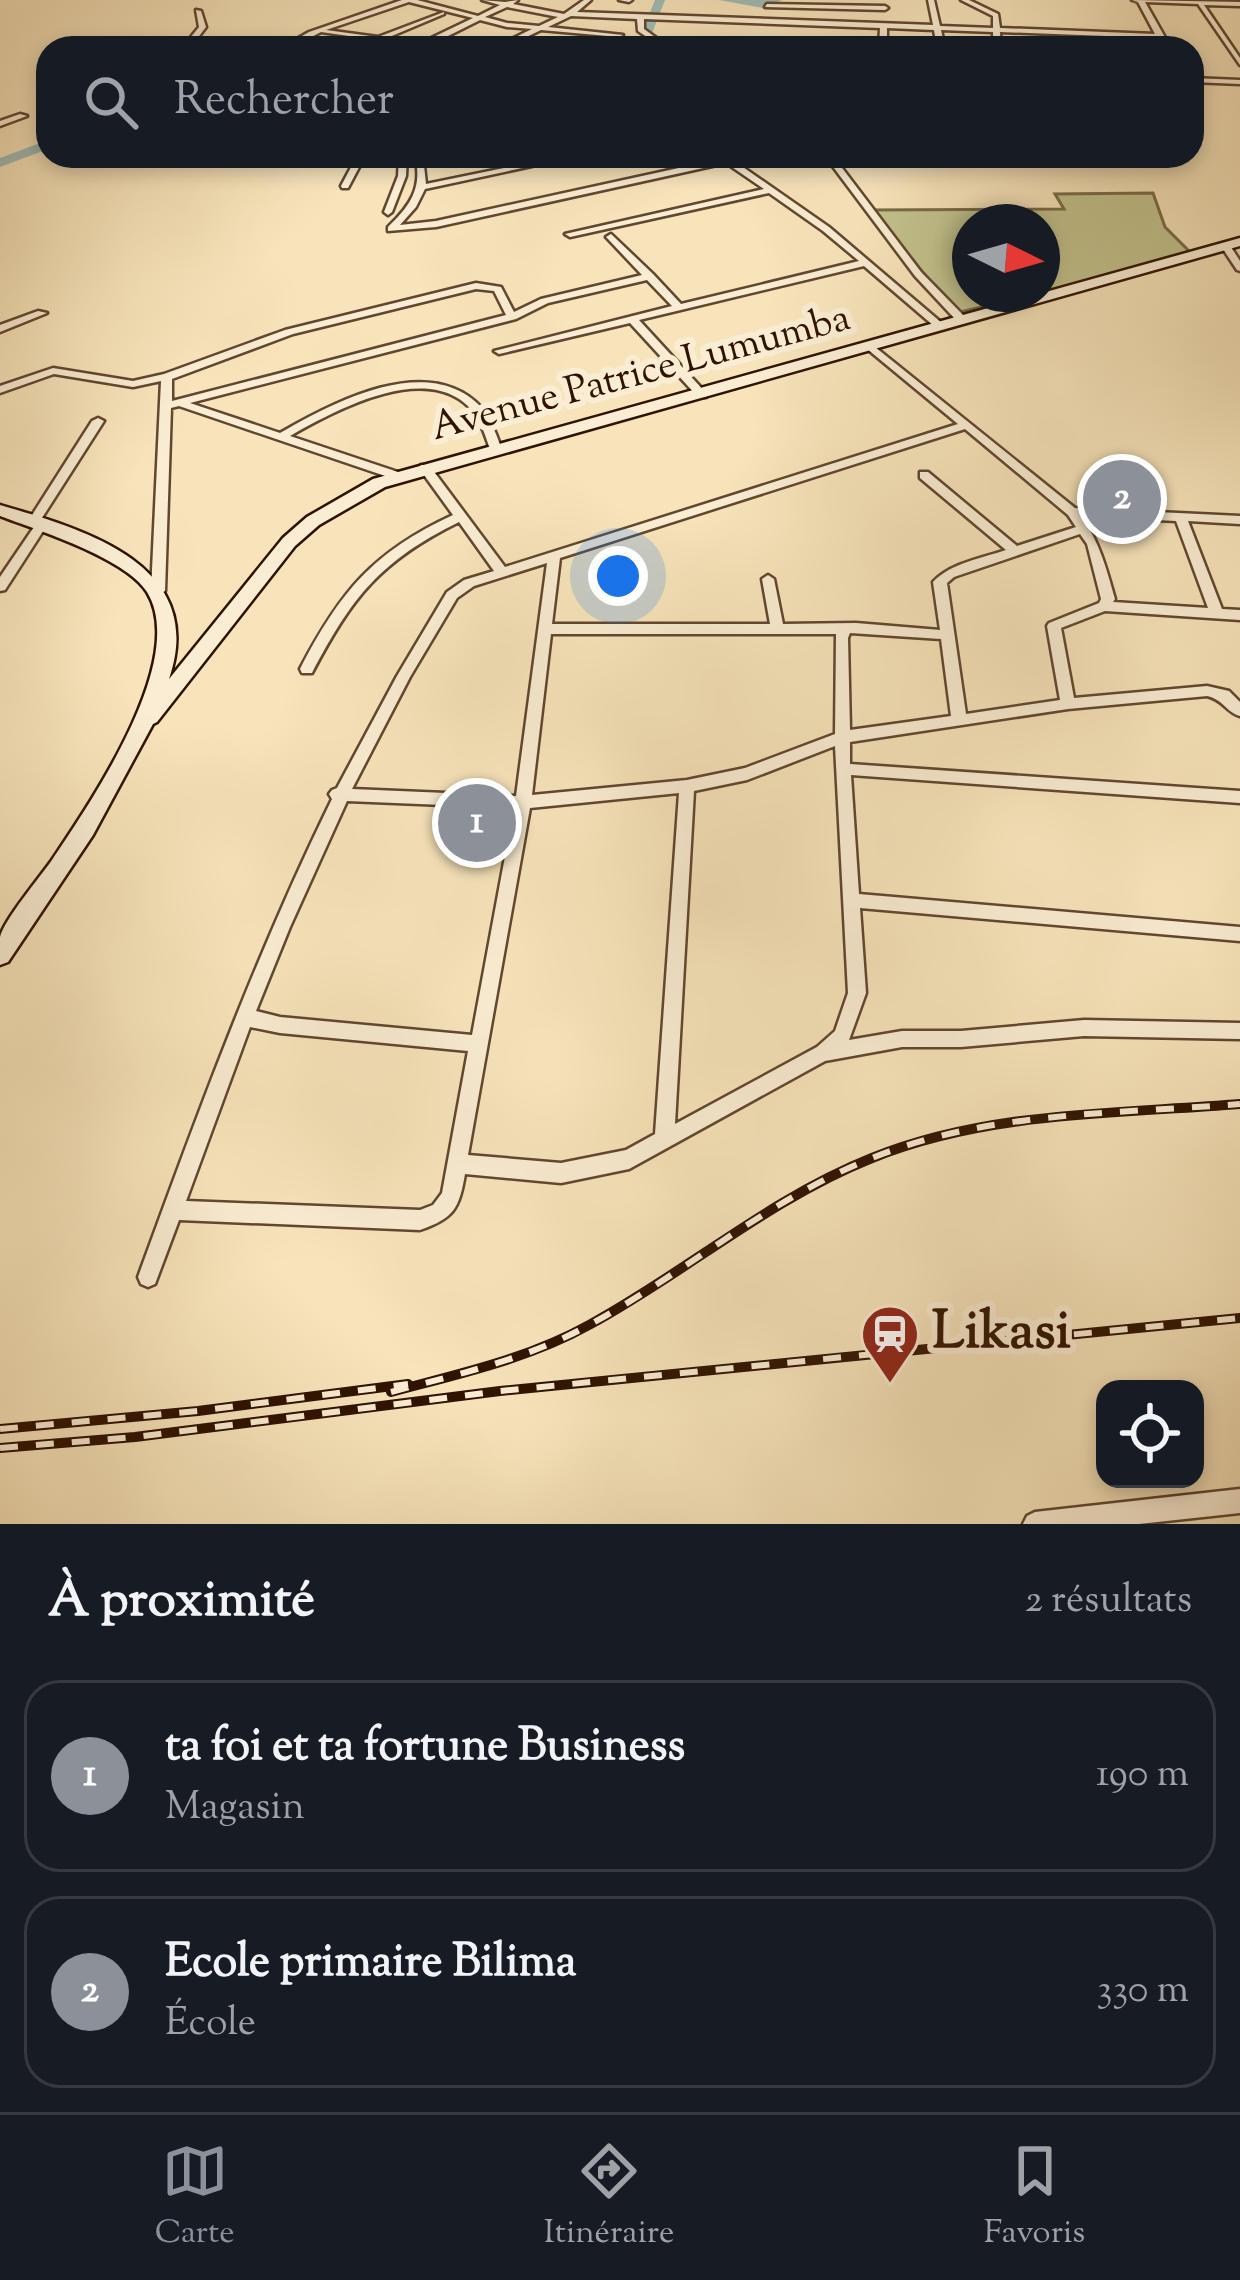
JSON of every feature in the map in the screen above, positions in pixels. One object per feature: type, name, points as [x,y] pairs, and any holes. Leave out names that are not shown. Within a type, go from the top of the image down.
[{"type":"street","points":[[312,36],[409,0],[534,29],[620,35]]},
{"type":"street","points":[[485,0],[566,15],[1160,36]]},
{"type":"street","points":[[520,36],[588,0]]},
{"type":"street","points":[[931,0],[940,36]]},
{"type":"street","points":[[964,0],[996,15],[995,36]]},
{"type":"street","points":[[1138,0],[1240,4]]},
{"type":"street","points":[[1138,0],[1160,36]]},
{"type":"street","points":[[443,36],[512,2]]},
{"type":"street","points":[[1200,3],[1240,63]]},
{"type":"street","points":[[767,6],[883,4],[886,36]]},
{"type":"street","points":[[196,36],[203,27],[198,11]]},
{"type":"street","points":[[388,36],[445,12]]},
{"type":"street","points":[[641,17],[640,30],[649,36]]},
{"type":"street","points":[[321,32],[350,36]]},
{"type":"street","points":[[1047,32],[1048,36]]},
{"type":"street","points":[[1204,80],[1240,82]]},
{"type":"street","points":[[0,124],[23,116]]},
{"type":"street","points":[[345,186],[355,168]]},
{"type":"street","points":[[388,212],[403,168]]},
{"type":"street","points":[[421,168],[424,187],[418,202],[391,229],[436,224],[680,168]]},
{"type":"street","points":[[424,187],[516,168]]},
{"type":"street","points":[[737,168],[826,229],[938,324]]},
{"type":"street","points":[[838,168],[919,274],[960,318]]},
{"type":"street","points":[[570,234],[767,191]]},
{"type":"street","points":[[611,237],[679,308]]},
{"type":"street","points":[[1233,244],[1240,268]]},
{"type":"street","name":"Avenue Patrice Lumumba","points":[[150,717],[289,542],[336,506],[398,476],[1233,244]]},
{"type":"street","points":[[499,351],[864,263]]},
{"type":"street","points":[[165,406],[512,317],[545,301],[650,276]]},
{"type":"street","points":[[0,390],[52,371],[133,384],[166,377],[289,332],[458,289],[494,286],[512,317]]},
{"type":"street","points":[[0,329],[42,314]]},
{"type":"street","points":[[633,320],[702,394]]},
{"type":"street","points":[[870,346],[1072,512],[1085,527],[1107,591],[1104,606]]},
{"type":"street","points":[[0,954],[86,826],[150,717],[166,620],[158,591],[166,377]]},
{"type":"street","points":[[281,437],[316,416],[389,389],[428,387],[464,399],[479,410],[496,449]]},
{"type":"street","points":[[181,404],[398,476]]},
{"type":"street","points":[[0,587],[98,421]]},
{"type":"street","points":[[148,1276],[244,1017],[337,794],[452,596],[469,583],[502,572],[967,425]]},
{"type":"street","points":[[425,468],[457,518],[502,572]]},
{"type":"street","points":[[924,475],[1015,551]]},
{"type":"street","points":[[0,510],[132,567],[158,591]]},
{"type":"street","points":[[1072,512],[1240,520]]},
{"type":"street","points":[[1180,516],[1217,614]]},
{"type":"street","points":[[307,669],[346,598],[375,566],[403,544],[457,518]]},
{"type":"street","points":[[958,718],[940,582],[949,574],[1085,527]]},
{"type":"street","points":[[172,1210],[420,1220],[440,1213],[451,1197],[524,802],[554,558]]},
{"type":"street","points":[[768,579],[777,626]]},
{"type":"street","points":[[1068,704],[1054,626],[1104,606],[1240,615]]},
{"type":"street","points":[[548,629],[614,632],[777,626],[947,635]]},
{"type":"street","points":[[459,1164],[561,1173],[629,1159],[823,1053],[842,1036],[857,993],[843,769],[844,629]]},
{"type":"street","points":[[337,794],[524,802],[687,786],[747,774],[843,737],[1068,704],[1208,691],[1224,695],[1240,711]]},
{"type":"street","points":[[843,769],[1240,797]]},
{"type":"street","points":[[664,1140],[687,786]]},
{"type":"street","points":[[851,900],[1240,934]]},
{"type":"street","points":[[244,1017],[280,1025],[480,1044]]},
{"type":"street","points":[[823,1053],[902,1039],[1084,1028],[1240,1031]]},
{"type":"street","points":[[1035,1524],[1240,1501]]},
{"type":"green space","points":[[1153,193],[1165,227],[1194,256],[1060,288],[1060,209],[1064,209],[1055,194]]},
{"type":"green space","points":[[872,210],[952,210],[952,308]]},
{"type":"waterway","points":[[646,36],[660,0]]},
{"type":"waterway","points":[[724,0],[763,5],[777,0]]},
{"type":"waterway","points":[[0,163],[36,149]]},
{"type":"railway","points":[[391,1392],[566,1337],[798,1194],[872,1158],[916,1143],[1053,1117],[1240,1104]]},
{"type":"railway","points":[[0,1448],[135,1437],[500,1391],[1240,1318]]},
{"type":"railway","points":[[0,1429],[198,1411],[408,1384]]},
{"type":"place","name":"Ecole primaire Bilima","points":[[1122,499]]},
{"type":"place","name":"ta foi et ta fortune Business","points":[[477,823]]},
{"type":"place","name":"Likasi","points":[[890,1385]]}]
